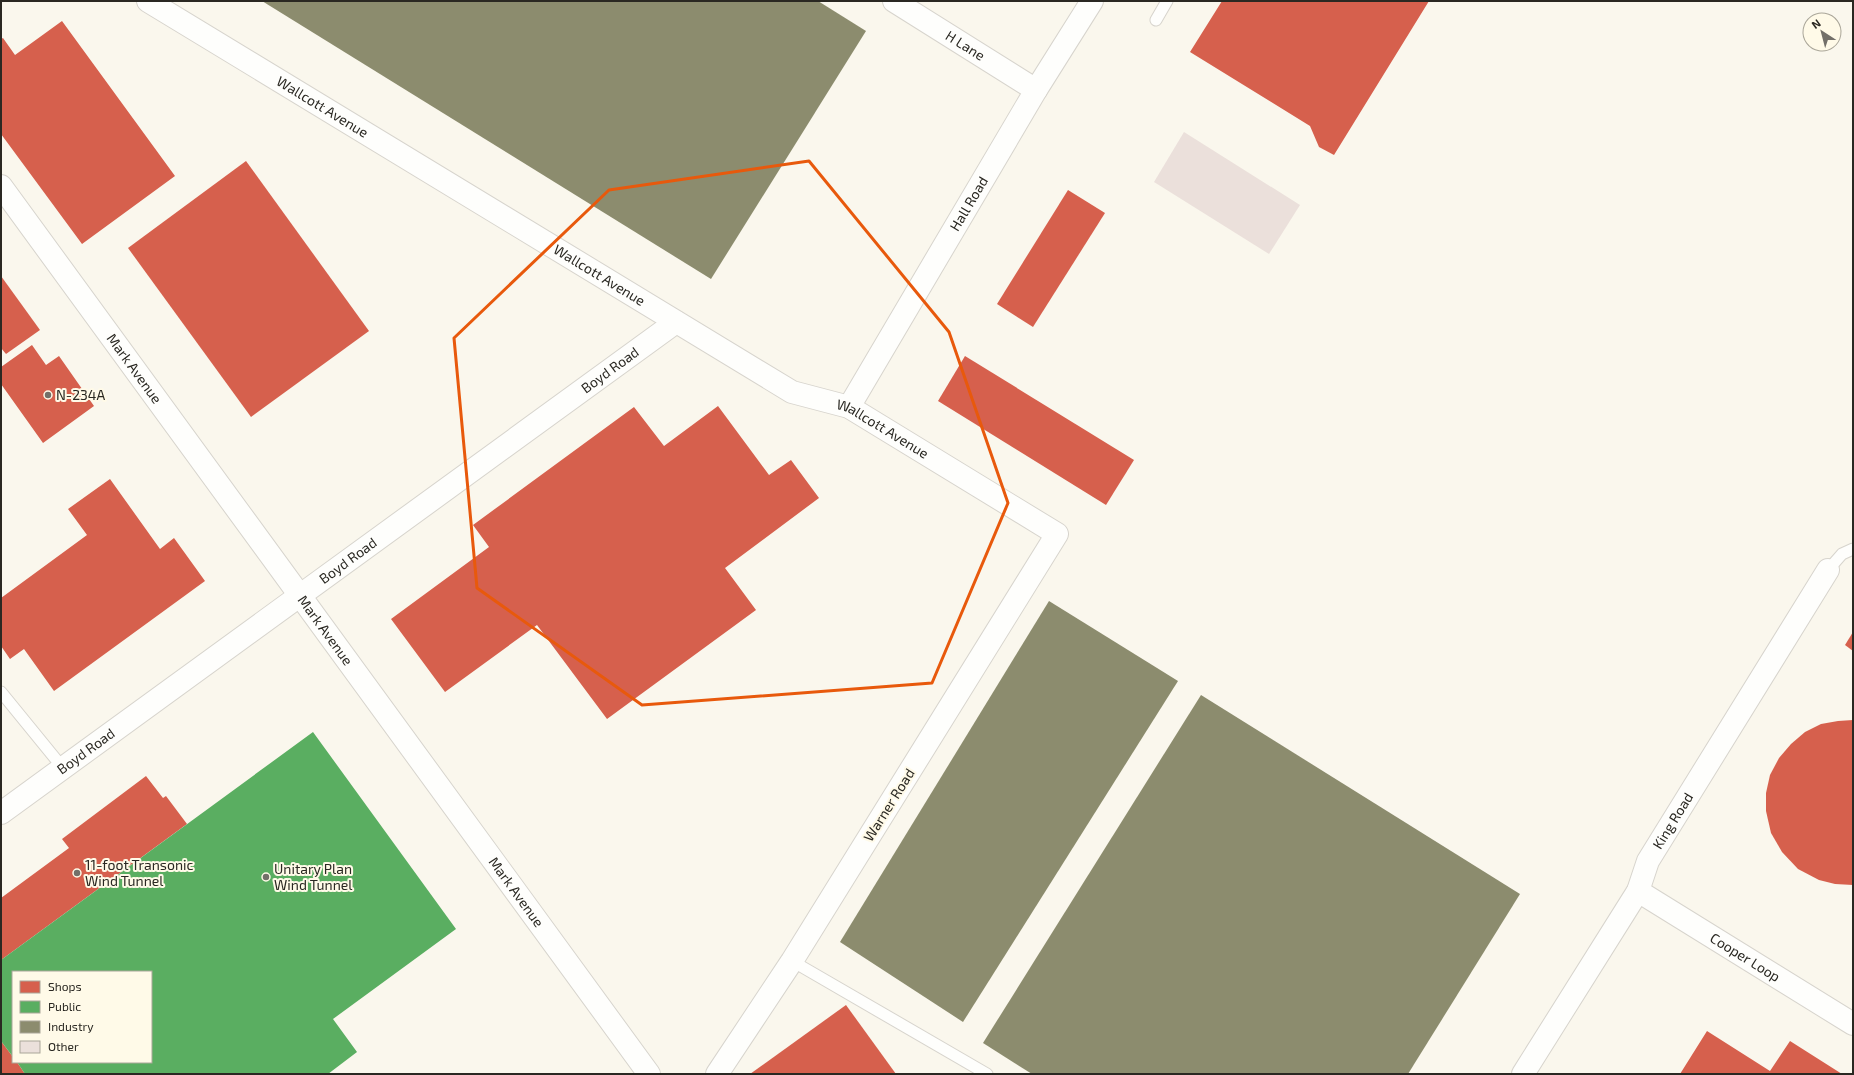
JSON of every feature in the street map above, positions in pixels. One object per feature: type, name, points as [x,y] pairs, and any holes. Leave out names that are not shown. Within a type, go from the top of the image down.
[{"type":"street","name":"Wallcott Avenue","points":[[148,1],[792,392],[849,407],[1058,534]]},
{"type":"street","name":"H Lane","points":[[894,1],[1036,90]]},
{"type":"street","name":"Hall Road","points":[[849,407],[1036,90],[1092,1]]},
{"type":"street","name":"Mark Avenue","points":[[1,186],[649,1074]]},
{"type":"street","name":"Boyd Road","points":[[1,813],[676,322]]},
{"type":"street","name":"Warner Road","points":[[717,1074],[792,961],[1058,534]]},
{"type":"street","name":"King Road","points":[[1523,1074],[1638,891],[1648,861],[1828,570]]},
{"type":"street","name":"Cooper Loop","points":[[1638,891],[1853,1024]]},
{"type":"lane","points":[[1156,20],[1167,1]]},
{"type":"lane","points":[[1828,570],[1842,554],[1853,550]]},
{"type":"lane","points":[[1,692],[63,768]]},
{"type":"lane","points":[[792,961],[987,1074]]},
{"type":"highlighted area","points":[[809,161],[949,332],[1008,503],[932,683],[642,705],[477,588],[454,338],[609,190]]},
{"type":"building: Shops","points":[[1222,1],[1429,1],[1334,155],[1319,147],[1310,126],[1190,52]]},
{"type":"building: Shops","points":[[62,21],[175,176],[82,244],[1,134],[1,39],[3,38],[15,55]]},
{"type":"building: Shops","points":[[246,161],[369,331],[251,417],[128,248]]},
{"type":"building: Shops","points":[[1068,190],[1105,213],[1033,327],[997,304]]},
{"type":"building: Shops","points":[[1,276],[40,330],[6,354],[1,348]]},
{"type":"building: Shops","name":"N-234A","points":[[32,345],[46,365],[59,356],[94,406],[43,443],[1,384],[1,367]]},
{"type":"building: Shops","points":[[965,356],[1134,460],[1106,505],[938,401]]},
{"type":"building: Shops","points":[[718,406],[769,475],[791,460],[819,498],[725,568],[756,610],[607,719],[537,625],[445,692],[391,619],[489,547],[473,525],[634,407],[664,446]]},
{"type":"building: Shops","points":[[110,479],[160,549],[174,538],[205,581],[54,691],[24,649],[10,659],[1,646],[1,598],[87,535],[68,509]]},
{"type":"building: Shops","points":[[1853,632],[1853,651],[1845,645]]},
{"type":"building: Shops","points":[[1853,720],[1853,885],[1835,884],[1819,880],[1798,869],[1782,852],[1771,833],[1766,811],[1766,793],[1770,775],[1779,758],[1791,744],[1805,732],[1821,724]]},
{"type":"building: Shops","name":"11-foot Transonic Wind Tunnel","points":[[146,776],[163,798],[166,796],[187,824],[1,960],[1,898],[69,848],[62,839]]},
{"type":"building: Shops","points":[[846,1005],[896,1074],[750,1074]]},
{"type":"building: Shops","points":[[1707,1031],[1770,1071],[1790,1041],[1842,1074],[1680,1074]]},
{"type":"building: Shops","points":[[1,1041],[12,1056],[12,1063],[18,1063],[25,1074],[1,1074]]},
{"type":"building: Public","name":"Unitary Plan Wind Tunnel","points":[[313,732],[456,929],[333,1019],[357,1052],[328,1074],[25,1074],[18,1063],[152,1063],[152,971],[12,971],[12,1056],[1,1041],[1,960]]},
{"type":"building: Industry","points":[[262,1],[818,1],[866,31],[711,279]]},
{"type":"building: Industry","points":[[1049,601],[1178,681],[963,1022],[840,942]]},
{"type":"building: Industry","points":[[1201,695],[1520,894],[1408,1074],[1032,1074],[983,1043]]},
{"type":"building: Other","points":[[1184,132],[1300,205],[1269,254],[1154,182]]},
{"type":"place","name":"N-234A","points":[[48,395]]},
{"type":"place","name":"11-foot Transonic Wind Tunnel","points":[[77,873]]},
{"type":"place","name":"Unitary Plan Wind Tunnel","points":[[266,877]]}]
